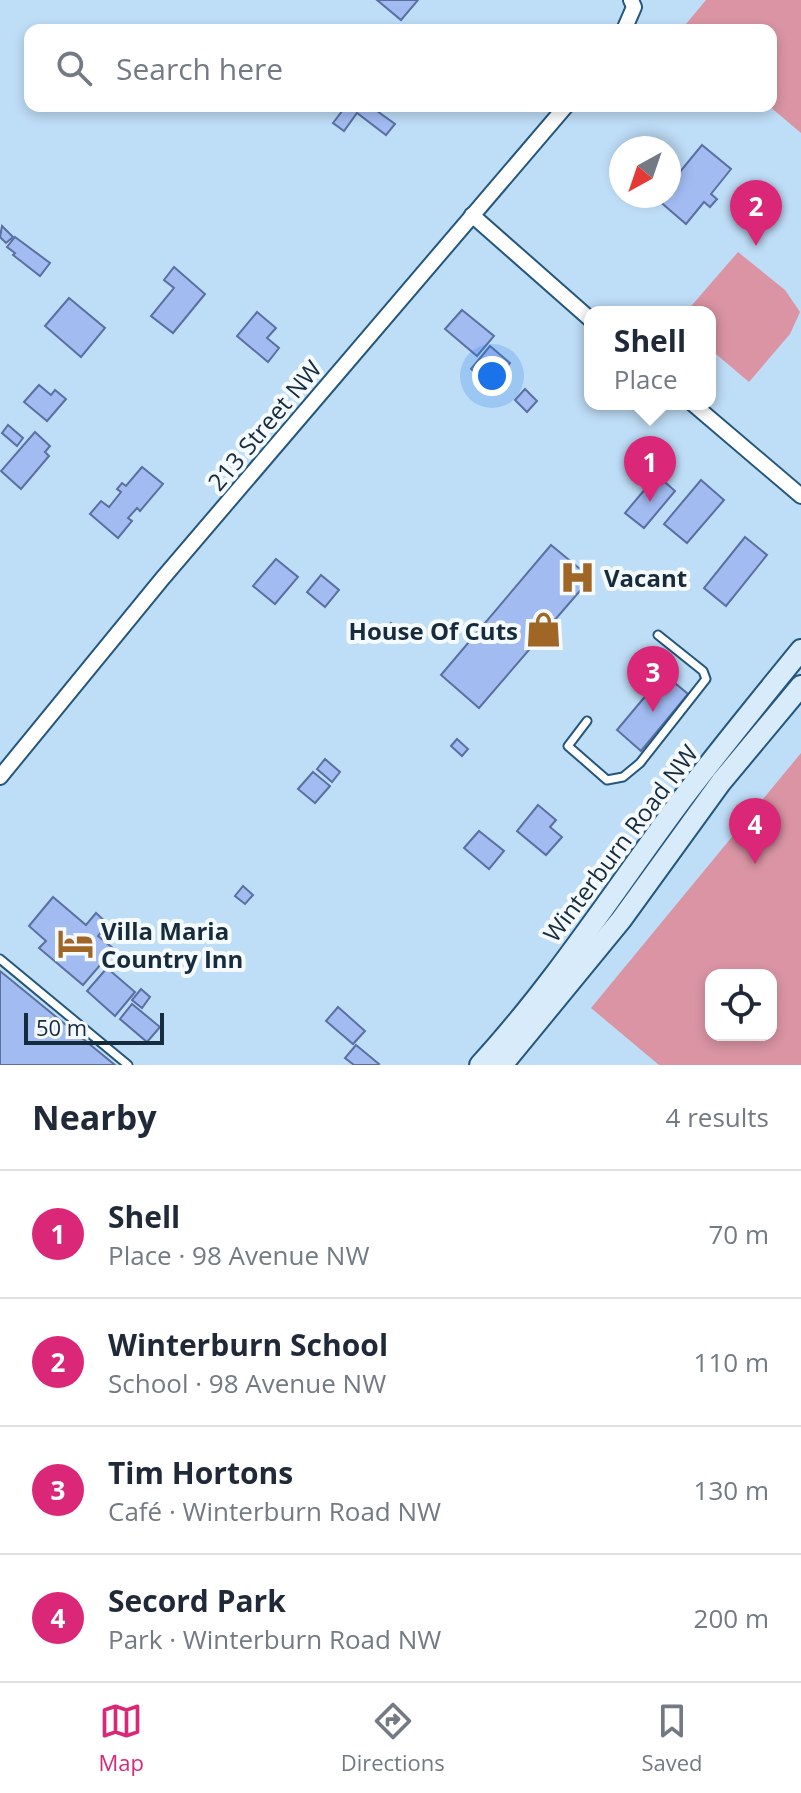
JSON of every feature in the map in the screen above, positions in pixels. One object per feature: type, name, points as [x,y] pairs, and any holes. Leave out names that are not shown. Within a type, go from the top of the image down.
[{"type":"main road","name":"Winterburn Road NW","points":[[480,1065],[530,1008],[608,906],[683,799],[801,650]]},
{"type":"main road","name":"Winterburn Road NW","points":[[502,1065],[621,920],[721,782],[801,686]]},
{"type":"street","points":[[626,24],[632,4]]},
{"type":"street","name":"213 Street NW","points":[[0,777],[162,579],[561,112]]},
{"type":"street","points":[[472,215],[584,314]]},
{"type":"street","points":[[700,410],[801,496]]},
{"type":"lane","points":[[587,721],[568,746],[607,780],[623,777],[640,763],[706,679],[703,671],[658,635]]},
{"type":"lane","points":[[0,959],[128,1065]]},
{"type":"shaded area","points":[[706,0],[801,0],[801,133],[776,112],[777,24],[686,24]]},
{"type":"shaded area","points":[[738,252],[785,290],[800,312],[790,334],[749,382],[716,354],[716,306],[691,306]]},
{"type":"shaded area","points":[[801,753],[801,1065],[659,1065],[591,1008]]},
{"type":"building","points":[[377,0],[418,0],[401,20]]},
{"type":"building","points":[[341,112],[378,112],[395,124],[386,135],[357,113],[344,131],[333,123]]},
{"type":"building","points":[[702,145],[731,169],[711,194],[717,199],[710,207],[704,202],[686,224],[667,208],[681,208],[681,170]]},
{"type":"building","points":[[2,226],[13,237],[6,243],[0,237]]},
{"type":"building","points":[[15,237],[50,263],[40,276],[7,247]]},
{"type":"building","points":[[174,267],[205,294],[173,333],[151,316],[174,288],[164,280]]},
{"type":"building","points":[[69,298],[105,328],[81,357],[45,326]]},
{"type":"building","points":[[462,310],[494,336],[477,356],[445,329]]},
{"type":"building","points":[[257,312],[276,328],[267,338],[279,348],[268,362],[237,336]]},
{"type":"building","points":[[490,346],[510,363],[491,386],[471,369]]},
{"type":"building","points":[[39,385],[51,395],[55,390],[66,399],[47,421],[24,402]]},
{"type":"building","points":[[525,389],[537,401],[527,412],[515,400]]},
{"type":"building","points":[[8,425],[23,438],[17,446],[2,433]]},
{"type":"building","points":[[35,432],[50,446],[45,452],[49,456],[21,489],[1,471]]},
{"type":"building","points":[[142,467],[163,484],[140,511],[137,508],[128,518],[132,521],[118,538],[90,514],[101,501],[109,507],[121,492],[117,489],[122,483],[126,486]]},
{"type":"building","points":[[657,475],[675,491],[644,528],[625,513]]},
{"type":"building","points":[[701,480],[724,500],[687,543],[664,524]]},
{"type":"building","points":[[745,537],[767,555],[726,606],[704,588]]},
{"type":"building","points":[[551,545],[591,578],[479,708],[441,675]]},
{"type":"building","points":[[276,559],[298,577],[275,604],[253,586]]},
{"type":"building","points":[[321,575],[339,590],[325,607],[307,592]]},
{"type":"building","points":[[391,623],[402,632],[397,639],[385,630]]},
{"type":"building","points":[[664,674],[688,694],[641,751],[617,730]]},
{"type":"building","points":[[457,739],[468,749],[462,756],[451,746]]},
{"type":"building","points":[[325,759],[340,772],[332,782],[317,769]]},
{"type":"building","points":[[313,772],[330,786],[315,803],[298,789]]},
{"type":"building","points":[[538,805],[556,820],[550,827],[562,837],[546,855],[517,831]]},
{"type":"building","points":[[479,831],[504,851],[489,869],[464,848]]},
{"type":"building","points":[[243,886],[253,895],[245,904],[235,896]]},
{"type":"building","name":"Villa Maria Country Inn","points":[[53,897],[86,925],[96,913],[108,924],[98,936],[114,949],[83,985],[39,948],[46,941],[29,926]]},
{"type":"building","points":[[107,968],[135,992],[115,1016],[87,991]]},
{"type":"building","points":[[0,971],[115,1065],[0,1065]]},
{"type":"building","points":[[141,989],[150,997],[142,1008],[132,1000]]},
{"type":"building","points":[[132,1004],[160,1027],[147,1042],[120,1019]]},
{"type":"building","points":[[338,1007],[365,1031],[353,1044],[326,1021]]},
{"type":"building","points":[[356,1045],[379,1064],[354,1065],[345,1058]]},
{"type":"place","name":"Winterburn School","points":[[756,246]]},
{"type":"place","name":"Shell","points":[[650,502]]},
{"type":"place","name":"Vacant","points":[[578,577]]},
{"type":"place","name":"House Of Cuts","points":[[544,630]]},
{"type":"place","name":"Tim Hortons","points":[[653,712]]},
{"type":"place","name":"Secord Park","points":[[755,864]]},
{"type":"place","name":"Villa Maria Country Inn","points":[[75,944]]}]
